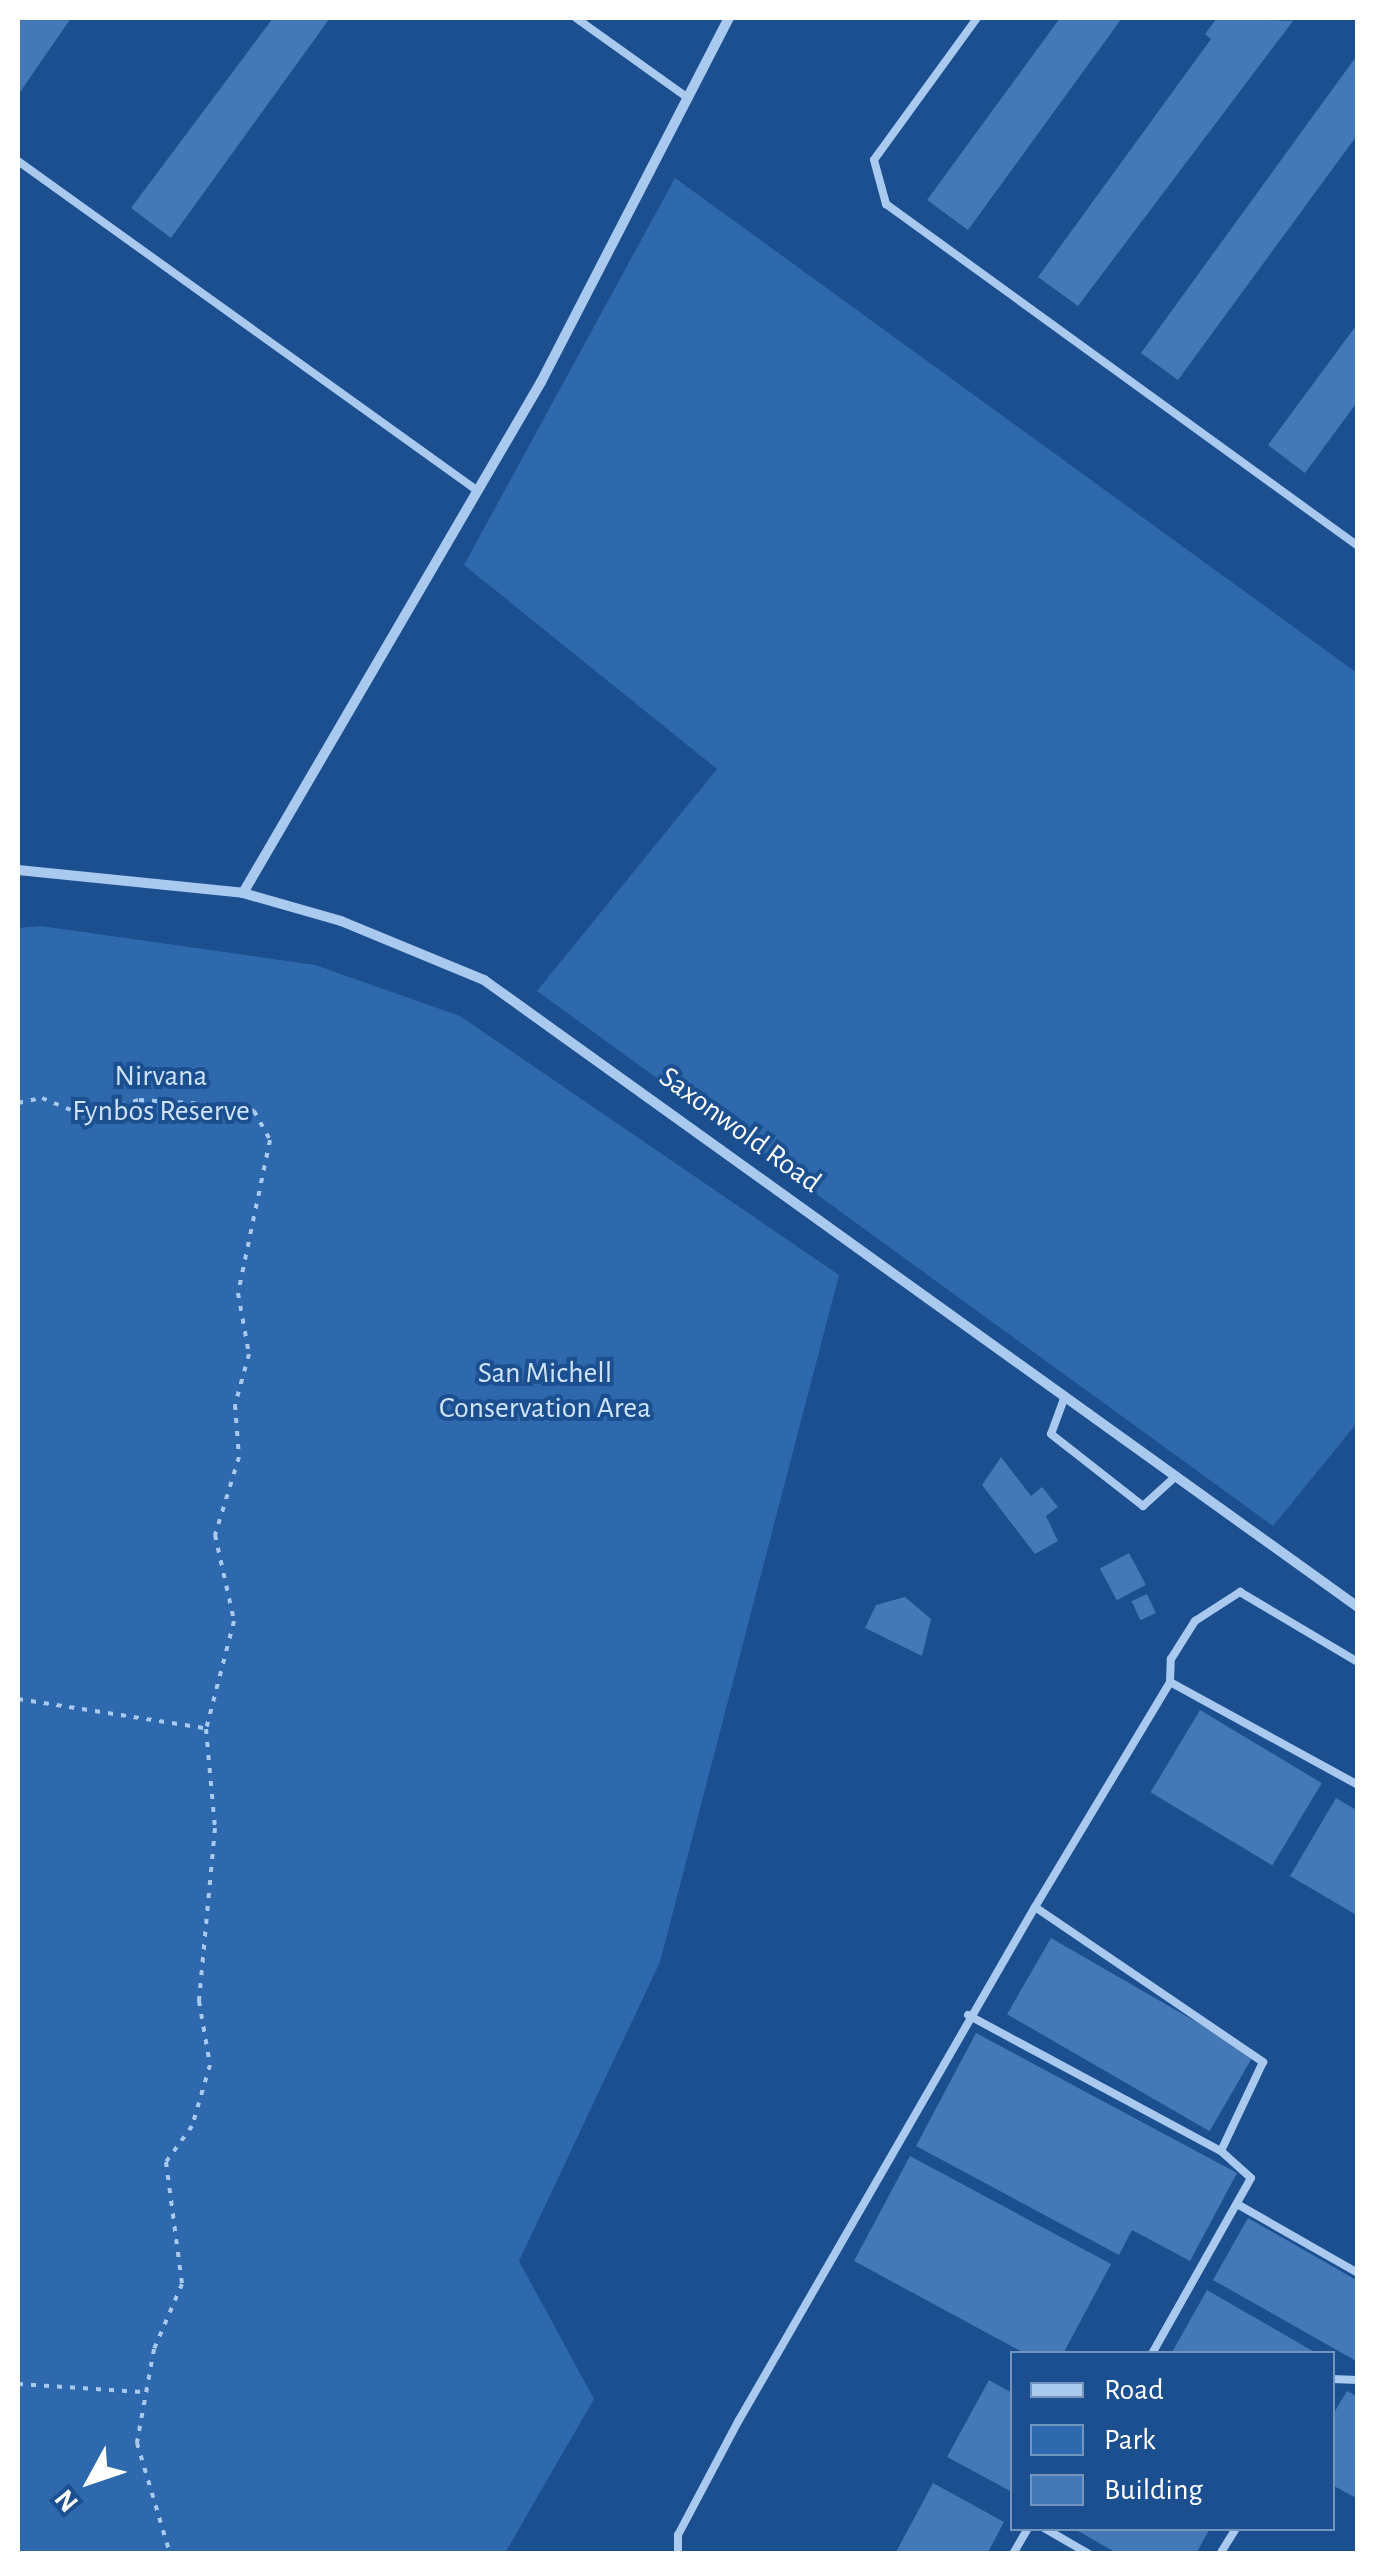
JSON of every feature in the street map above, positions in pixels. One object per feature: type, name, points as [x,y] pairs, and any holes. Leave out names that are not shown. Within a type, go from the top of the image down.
[{"type":"street","points":[[244,894],[478,491],[729,18]]},
{"type":"street","name":"Saxonwold Road","points":[[18,870],[244,894],[341,921],[484,980],[1358,1608]]},
{"type":"lane","points":[[576,18],[688,98]]},
{"type":"lane","points":[[977,18],[874,160],[886,204],[1358,546]]},
{"type":"lane","points":[[18,162],[478,491]]},
{"type":"lane","points":[[1065,1395],[1052,1434],[1143,1506],[1176,1476]]},
{"type":"lane","points":[[678,2554],[678,2535],[739,2420],[968,2015],[1170,1682],[1171,1658],[1195,1621],[1240,1592],[1358,1662]]},
{"type":"lane","points":[[1170,1682],[1358,1785]]},
{"type":"lane","points":[[1035,1907],[1254,2047],[1262,2069],[1221,2150]]},
{"type":"lane","points":[[968,2015],[1249,2168],[1238,2204],[1154,2351]]},
{"type":"lane","points":[[1238,2204],[1358,2272]]},
{"type":"lane","points":[[1013,2554],[1026,2531]]},
{"type":"lane","points":[[1049,2531],[1089,2554]]},
{"type":"lane","points":[[1220,2554],[1234,2531]]},
{"type":"path","points":[[18,1103],[42,1098],[83,1114],[139,1100],[224,1105],[265,1122],[266,1186],[238,1293],[248,1354],[235,1406],[239,1457],[214,1535],[234,1622],[206,1729],[215,1828],[198,2001],[210,2065],[192,2126],[166,2162],[182,2284],[144,2392],[138,2443],[170,2554]]},
{"type":"path","points":[[18,1700],[206,1729]]},
{"type":"path","points":[[18,2384],[144,2392]]},
{"type":"green space","points":[[675,178],[1357,673],[1357,1423],[1273,1526],[537,991],[717,769],[464,565]]},
{"type":"green space","name":"San Michell Conservation Area","points":[[41,926],[315,965],[460,1016],[839,1275],[660,1962],[519,2261],[594,2399],[505,2553],[18,2553],[18,928]]},
{"type":"building","points":[[18,18],[71,18],[18,95]]},
{"type":"building","points":[[273,18],[330,18],[171,238],[131,208]]},
{"type":"building","points":[[1060,18],[1122,18],[968,230],[927,200]]},
{"type":"building","points":[[1217,18],[1293,21],[1078,306],[1038,277],[1211,39],[1205,34]]},
{"type":"building","points":[[1358,54],[1358,134],[1178,380],[1141,353]]},
{"type":"building","points":[[1358,323],[1358,401],[1305,473],[1268,445]]},
{"type":"building","points":[[1001,1457],[1031,1496],[1042,1487],[1058,1507],[1046,1516],[1058,1541],[1035,1554],[982,1485]]},
{"type":"building","points":[[1129,1553],[1146,1585],[1117,1600],[1100,1568]]},
{"type":"building","points":[[1147,1594],[1156,1613],[1140,1620],[1132,1601]]},
{"type":"building","points":[[905,1597],[931,1619],[922,1656],[865,1628],[876,1605]]},
{"type":"building","points":[[1200,1710],[1322,1783],[1272,1865],[1151,1792]]},
{"type":"building","points":[[1336,1798],[1358,1811],[1358,1916],[1290,1876]]},
{"type":"building","points":[[1051,1938],[1254,2055],[1210,2131],[1007,2014]]},
{"type":"building","points":[[976,2033],[1237,2173],[1190,2261],[1132,2230],[1119,2255],[916,2146]]},
{"type":"building","points":[[910,2156],[1111,2264],[1065,2351],[1020,2351],[854,2261]]},
{"type":"building","points":[[1248,2218],[1358,2281],[1358,2362],[1213,2280]]},
{"type":"building","points":[[1207,2290],[1313,2351],[1173,2351]]},
{"type":"building","points":[[989,2380],[1010,2392],[1010,2491],[947,2457]]},
{"type":"building","points":[[1347,2391],[1358,2397],[1358,2499],[1335,2487],[1335,2411]]},
{"type":"building","points":[[933,2483],[1004,2522],[987,2554],[895,2554]]},
{"type":"building","points":[[1078,2531],[1208,2531],[1196,2554],[1118,2554]]},
{"type":"park label","name":"Nirvana Fynbos Reserve","points":[[161,1093]]}]
